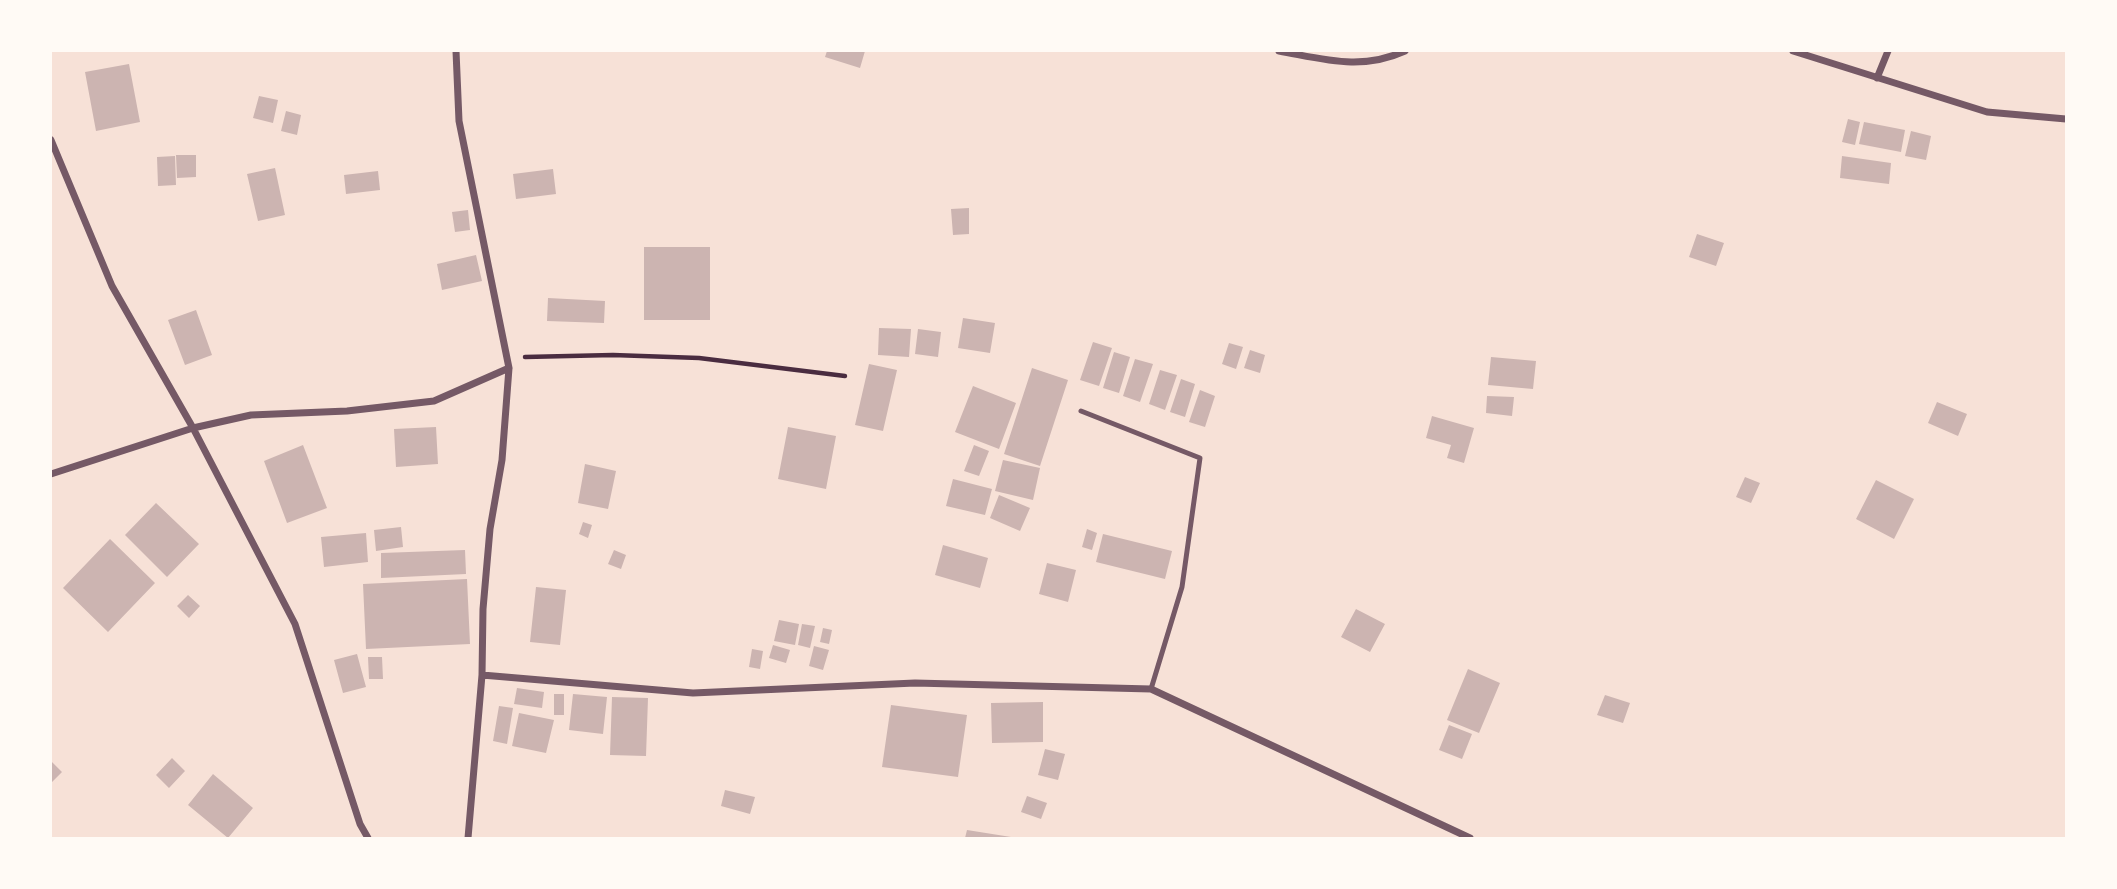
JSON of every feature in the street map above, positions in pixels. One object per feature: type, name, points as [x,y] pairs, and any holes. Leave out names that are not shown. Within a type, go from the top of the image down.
[{"type":"street","points":[[456,51],[459,121],[509,368],[502,460],[489,542],[483,609],[482,675],[468,838]]},
{"type":"street","points":[[1279,51],[1346,63],[1387,59],[1405,51]]},
{"type":"street","points":[[1794,51],[1987,112],[2066,119]]},
{"type":"street","points":[[1877,78],[1888,51]]},
{"type":"street","points":[[51,141],[112,286],[192,428],[295,624],[360,824],[368,838]]},
{"type":"street","points":[[51,474],[192,428],[251,415],[346,411],[434,401],[509,368]]},
{"type":"street","points":[[482,675],[693,692],[915,683],[1150,688],[1470,838]]},
{"type":"lane","points":[[1081,411],[1200,458],[1182,587],[1150,688]]},
{"type":"path","points":[[506,357],[613,355],[699,358],[845,376]]},
{"type":"building","points":[[827,51],[865,51],[860,68],[825,57]]},
{"type":"building","points":[[129,64],[140,122],[96,131],[85,72]]},
{"type":"building","points":[[259,96],[278,100],[273,123],[253,118]]},
{"type":"building","points":[[286,111],[301,115],[297,135],[281,131]]},
{"type":"building","points":[[1848,119],[1860,122],[1855,145],[1842,142]]},
{"type":"building","points":[[1864,122],[1905,130],[1901,152],[1859,144]]},
{"type":"building","points":[[1911,131],[1931,136],[1926,160],[1905,156]]},
{"type":"building","points":[[176,155],[196,155],[196,177],[177,178]]},
{"type":"building","points":[[175,156],[176,185],[158,186],[157,157]]},
{"type":"building","points":[[1842,156],[1891,163],[1889,184],[1840,178]]},
{"type":"building","points":[[275,168],[285,215],[258,221],[247,174]]},
{"type":"building","points":[[553,169],[556,194],[516,199],[513,174]]},
{"type":"building","points":[[378,171],[380,190],[346,194],[344,175]]},
{"type":"building","points":[[969,208],[969,234],[953,235],[951,209]]},
{"type":"building","points":[[468,210],[470,230],[455,232],[452,212]]},
{"type":"building","points":[[1697,234],[1724,243],[1716,266],[1689,257]]},
{"type":"building","points":[[644,247],[710,247],[710,320],[644,320]]},
{"type":"building","points":[[476,255],[482,281],[442,290],[437,264]]},
{"type":"building","points":[[548,298],[605,301],[604,323],[547,321]]},
{"type":"building","points":[[196,310],[212,355],[185,365],[168,320]]},
{"type":"building","points":[[963,318],[995,323],[990,353],[958,348]]},
{"type":"building","points":[[879,328],[911,329],[909,357],[878,355]]},
{"type":"building","points":[[918,329],[941,332],[938,357],[915,354]]},
{"type":"building","points":[[1093,342],[1112,348],[1099,386],[1080,380]]},
{"type":"building","points":[[1229,343],[1243,347],[1236,369],[1222,364]]},
{"type":"building","points":[[1250,350],[1265,355],[1260,373],[1244,368]]},
{"type":"building","points":[[1114,352],[1130,357],[1119,393],[1103,388]]},
{"type":"building","points":[[1491,357],[1536,361],[1533,389],[1488,385]]},
{"type":"building","points":[[1135,359],[1153,364],[1140,402],[1123,396]]},
{"type":"building","points":[[869,364],[897,370],[883,431],[855,425]]},
{"type":"building","points":[[1032,368],[1068,380],[1040,466],[1004,454]]},
{"type":"building","points":[[1160,370],[1177,375],[1165,410],[1149,404]]},
{"type":"building","points":[[1181,379],[1195,384],[1185,417],[1170,412]]},
{"type":"building","points":[[973,386],[1016,403],[999,449],[955,432]]},
{"type":"building","points":[[1200,390],[1215,396],[1205,427],[1189,422]]},
{"type":"building","points":[[1487,396],[1514,397],[1512,416],[1486,413]]},
{"type":"building","points":[[1937,402],[1967,414],[1958,436],[1928,423]]},
{"type":"building","points":[[1432,416],[1474,428],[1464,463],[1447,458],[1451,445],[1426,438]]},
{"type":"building","points":[[436,427],[438,464],[396,467],[394,429]]},
{"type":"building","points":[[788,427],[836,436],[826,489],[778,479]]},
{"type":"building","points":[[303,445],[327,508],[287,523],[264,461]]},
{"type":"building","points":[[974,445],[989,451],[979,476],[964,471]]},
{"type":"building","points":[[1003,460],[1040,468],[1033,500],[995,491]]},
{"type":"building","points":[[585,464],[616,471],[608,509],[578,503]]},
{"type":"building","points":[[1745,477],[1760,483],[1751,503],[1736,497]]},
{"type":"building","points":[[953,479],[992,489],[985,515],[946,506]]},
{"type":"building","points":[[1876,480],[1914,499],[1894,539],[1856,519]]},
{"type":"building","points":[[999,495],[1030,508],[1020,531],[990,518]]},
{"type":"building","points":[[156,503],[199,544],[167,577],[125,535]]},
{"type":"building","points":[[583,522],[592,525],[588,538],[579,534]]},
{"type":"building","points":[[401,527],[403,547],[376,551],[374,530]]},
{"type":"building","points":[[1087,529],[1097,533],[1092,550],[1082,547]]},
{"type":"building","points":[[366,533],[368,562],[324,567],[321,537]]},
{"type":"building","points":[[1103,534],[1172,551],[1165,579],[1096,562]]},
{"type":"building","points":[[110,539],[155,583],[108,632],[63,588]]},
{"type":"building","points":[[943,545],[988,558],[980,588],[935,575]]},
{"type":"building","points":[[465,550],[466,574],[381,578],[381,553]]},
{"type":"building","points":[[614,550],[626,555],[621,569],[608,564]]},
{"type":"building","points":[[1047,563],[1076,570],[1068,602],[1039,594]]},
{"type":"building","points":[[467,579],[470,644],[366,649],[363,584]]},
{"type":"building","points":[[536,587],[566,590],[560,645],[530,642]]},
{"type":"building","points":[[188,595],[200,606],[189,618],[177,606]]},
{"type":"building","points":[[1356,609],[1385,624],[1370,652],[1341,637]]},
{"type":"building","points":[[779,620],[799,624],[795,645],[774,641]]},
{"type":"building","points":[[802,624],[815,626],[810,648],[798,645]]},
{"type":"building","points":[[823,628],[832,630],[829,644],[820,642]]},
{"type":"building","points":[[773,645],[790,650],[786,663],[769,658]]},
{"type":"building","points":[[814,646],[829,650],[823,670],[809,666]]},
{"type":"building","points":[[752,649],[763,651],[760,669],[749,667]]},
{"type":"building","points":[[357,654],[366,687],[343,693],[334,660]]},
{"type":"building","points":[[368,657],[382,657],[383,679],[369,679]]},
{"type":"building","points":[[1468,669],[1500,683],[1479,733],[1447,720]]},
{"type":"building","points":[[517,688],[544,692],[542,708],[514,704]]},
{"type":"building","points":[[554,694],[564,694],[564,715],[554,715]]},
{"type":"building","points":[[573,694],[607,697],[603,734],[569,730]]},
{"type":"building","points":[[1605,695],[1630,703],[1623,723],[1597,715]]},
{"type":"building","points":[[612,697],[648,698],[646,756],[610,755]]},
{"type":"building","points":[[1043,702],[1043,742],[992,743],[991,703]]},
{"type":"building","points":[[891,705],[967,715],[958,777],[882,767]]},
{"type":"building","points":[[499,706],[513,708],[507,744],[493,741]]},
{"type":"building","points":[[519,713],[554,720],[546,753],[512,746]]},
{"type":"building","points":[[1449,725],[1472,734],[1462,759],[1439,750]]},
{"type":"building","points":[[1045,749],[1065,754],[1058,780],[1038,775]]},
{"type":"building","points":[[172,758],[185,771],[169,788],[156,775]]},
{"type":"building","points":[[51,761],[62,772],[51,783]]},
{"type":"building","points":[[213,774],[253,808],[228,838],[188,805]]},
{"type":"building","points":[[725,790],[755,797],[750,814],[721,806]]},
{"type":"building","points":[[1027,796],[1047,803],[1041,819],[1021,812]]},
{"type":"building","points":[[967,830],[1011,837],[1011,838],[965,838]]}]
